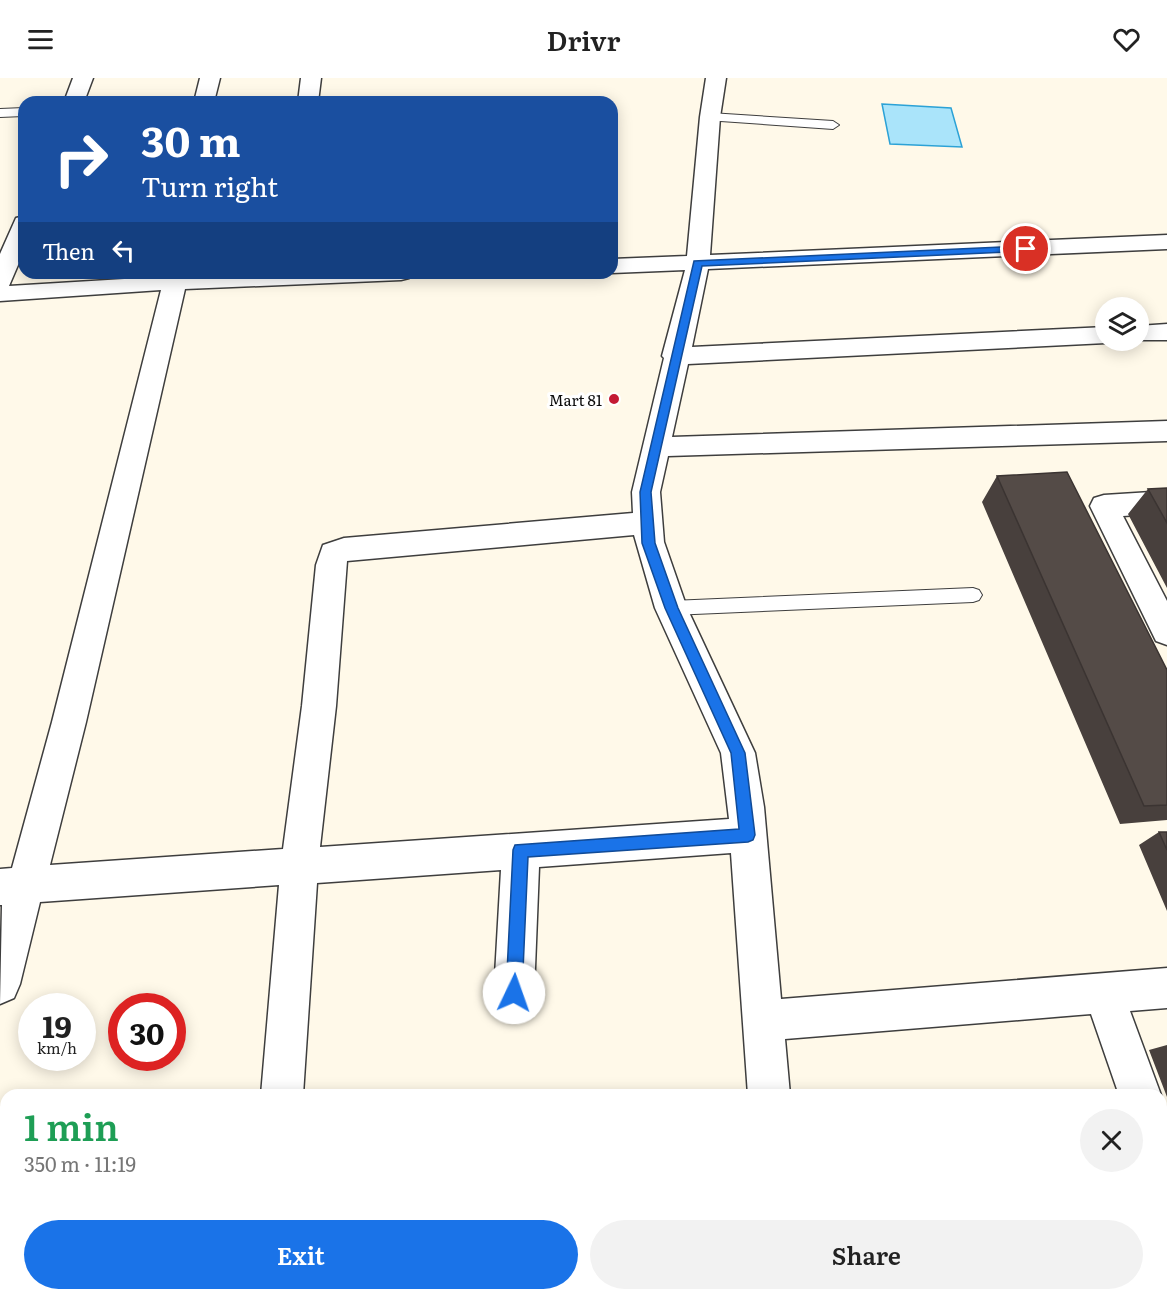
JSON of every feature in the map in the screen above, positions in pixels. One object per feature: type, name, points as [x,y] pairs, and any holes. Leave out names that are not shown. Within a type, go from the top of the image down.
[{"type":"street","points":[[76,96],[83,78]]},
{"type":"street","points":[[206,96],[210,78]]},
{"type":"street","points":[[309,96],[311,78]]},
{"type":"street","points":[[716,78],[710,117],[698,263],[675,356],[646,492],[646,524],[648,543],[671,608],[738,753],[748,835],[768,1089]]},
{"type":"street","points":[[0,282],[18,238]]},
{"type":"street","points":[[618,266],[1167,242]]},
{"type":"street","points":[[0,294],[164,279],[69,722],[13,886],[0,984]]},
{"type":"street","points":[[1149,333],[1167,332]]},
{"type":"street","points":[[675,356],[1095,336]]},
{"type":"street","points":[[656,447],[1167,431]]},
{"type":"street","points":[[1167,502],[1104,506],[1167,632]]},
{"type":"street","points":[[282,1089],[299,867],[319,706],[331,564],[334,553],[344,550],[646,524]]},
{"type":"street","points":[[13,886],[748,835]]},
{"type":"street","points":[[514,993],[521,850]]},
{"type":"street","points":[[762,1022],[1167,988]]},
{"type":"street","points":[[1104,993],[1138,1089]]},
{"type":"lane","points":[[0,113],[18,112]]},
{"type":"lane","points":[[710,117],[833,125]]},
{"type":"lane","points":[[671,608],[973,595]]},
{"type":"water","points":[[882,104],[951,108],[962,147],[890,144]]},
{"type":"building","points":[[1067,472],[1167,670],[1167,805],[1144,806],[997,476]]},
{"type":"building","points":[[1167,488],[1167,523],[1148,489]]},
{"type":"building","points":[[1159,832],[1167,832],[1167,850]]},
{"type":"place","name":"Mart 81","points":[[614,399]]},
{"type":"route","points":[[514,993],[521,850],[748,835],[738,753],[671,608],[648,543],[646,524],[646,492],[675,356],[698,263],[1026,249]]}]
